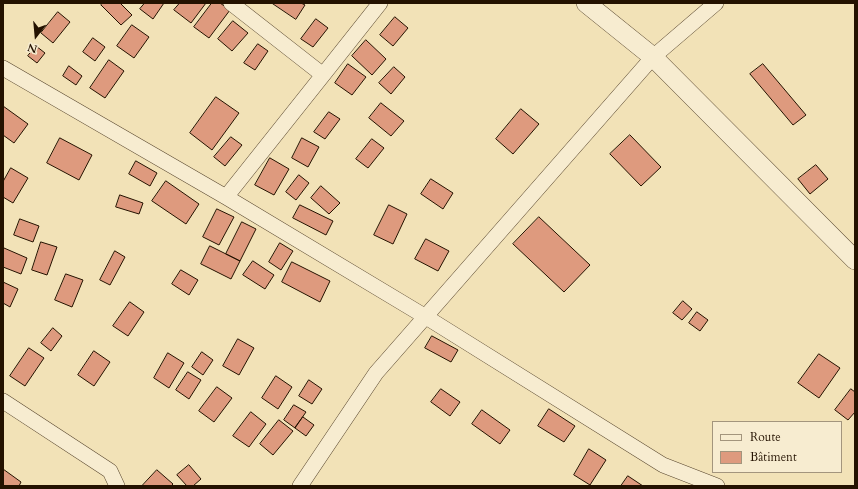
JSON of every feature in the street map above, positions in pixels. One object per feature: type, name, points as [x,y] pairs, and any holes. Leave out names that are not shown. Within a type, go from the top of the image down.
[{"type":"street","points":[[231,3],[323,75]]},
{"type":"street","points":[[226,197],[380,3]]},
{"type":"street","points":[[586,3],[653,57],[855,260]]},
{"type":"street","points":[[300,486],[376,372],[426,317],[653,57],[716,3]]},
{"type":"street","points":[[3,68],[226,197],[426,317],[663,465],[717,486]]},
{"type":"street","points":[[3,401],[110,471],[117,486]]},
{"type":"building","points":[[103,3],[120,3],[132,15],[121,25],[101,5]]},
{"type":"building","points":[[145,3],[164,3],[153,19],[140,9]]},
{"type":"building","points":[[180,3],[206,3],[191,23],[174,10]]},
{"type":"building","points":[[212,3],[220,3],[230,10],[209,38],[194,27]]},
{"type":"building","points":[[272,3],[301,3],[305,5],[296,19]]},
{"type":"building","points":[[58,12],[70,22],[53,43],[41,33]]},
{"type":"building","points":[[395,17],[408,28],[393,46],[380,35]]},
{"type":"building","points":[[316,19],[328,28],[313,47],[301,39]]},
{"type":"building","points":[[233,21],[248,33],[232,51],[218,39]]},
{"type":"building","points":[[132,25],[149,37],[134,58],[117,46]]},
{"type":"building","points":[[93,38],[105,47],[95,61],[83,52]]},
{"type":"building","points":[[366,40],[386,59],[372,75],[352,56]]},
{"type":"building","points":[[258,44],[268,51],[255,70],[244,63]]},
{"type":"building","points":[[36,46],[45,53],[37,63],[28,56]]},
{"type":"building","points":[[109,60],[124,71],[105,98],[90,88]]},
{"type":"building","points":[[348,64],[366,77],[352,95],[335,83]]},
{"type":"building","points":[[763,64],[806,115],[793,125],[750,74]]},
{"type":"building","points":[[69,66],[82,76],[76,85],[63,76]]},
{"type":"building","points":[[394,67],[405,77],[391,94],[379,83]]},
{"type":"building","points":[[216,97],[239,113],[212,150],[190,133]]},
{"type":"building","points":[[381,103],[404,121],[391,136],[369,118]]},
{"type":"building","points":[[3,106],[28,124],[14,143],[3,135]]},
{"type":"building","points":[[521,109],[539,124],[513,154],[496,139]]},
{"type":"building","points":[[329,112],[340,119],[325,139],[314,132]]},
{"type":"building","points":[[630,135],[661,167],[641,186],[610,154]]},
{"type":"building","points":[[231,137],[242,145],[225,166],[214,157]]},
{"type":"building","points":[[60,138],[92,155],[79,180],[47,163]]},
{"type":"building","points":[[302,138],[319,147],[308,167],[292,158]]},
{"type":"building","points":[[372,139],[384,148],[368,168],[356,159]]},
{"type":"building","points":[[270,158],[289,169],[274,195],[255,185]]},
{"type":"building","points":[[136,161],[157,173],[150,186],[129,174]]},
{"type":"building","points":[[816,165],[828,179],[810,194],[798,179]]},
{"type":"building","points":[[11,168],[28,178],[13,203],[3,197],[3,182]]},
{"type":"building","points":[[299,175],[309,183],[296,200],[286,192]]},
{"type":"building","points":[[431,179],[453,193],[443,209],[421,194]]},
{"type":"building","points":[[166,181],[199,204],[186,224],[152,201]]},
{"type":"building","points":[[321,186],[340,203],[329,214],[311,198]]},
{"type":"building","points":[[120,195],[143,203],[139,214],[116,207]]},
{"type":"building","points":[[300,205],[333,221],[326,235],[293,218]]},
{"type":"building","points":[[389,205],[407,214],[393,244],[374,235]]},
{"type":"building","points":[[217,209],[234,217],[219,245],[203,237]]},
{"type":"building","points":[[539,217],[590,265],[564,292],[513,244]]},
{"type":"building","points":[[20,219],[39,226],[33,242],[14,235]]},
{"type":"building","points":[[242,222],[256,229],[240,261],[226,254]]},
{"type":"building","points":[[426,239],[449,251],[438,271],[415,259]]},
{"type":"building","points":[[41,242],[57,247],[47,275],[32,270]]},
{"type":"building","points":[[280,243],[293,251],[281,270],[269,262]]},
{"type":"building","points":[[210,246],[240,261],[231,279],[201,264]]},
{"type":"building","points":[[4,248],[27,258],[21,274],[3,267]]},
{"type":"building","points":[[115,251],[125,257],[110,285],[100,280]]},
{"type":"building","points":[[253,261],[274,275],[265,289],[243,275]]},
{"type":"building","points":[[292,262],[330,281],[320,302],[282,282]]},
{"type":"building","points":[[181,270],[198,280],[189,295],[172,284]]},
{"type":"building","points":[[66,274],[83,280],[72,307],[55,300]]},
{"type":"building","points":[[3,282],[18,289],[10,307],[3,303]]},
{"type":"building","points":[[683,301],[692,309],[682,320],[673,313]]},
{"type":"building","points":[[130,302],[144,312],[128,336],[113,326]]},
{"type":"building","points":[[697,312],[708,320],[700,331],[689,323]]},
{"type":"building","points":[[53,328],[62,336],[51,351],[41,343]]},
{"type":"building","points":[[432,336],[458,350],[451,362],[425,348]]},
{"type":"building","points":[[238,339],[254,348],[239,375],[223,366]]},
{"type":"building","points":[[29,348],[44,358],[25,386],[10,376]]},
{"type":"building","points":[[94,351],[110,362],[94,386],[78,375]]},
{"type":"building","points":[[202,352],[213,360],[203,375],[192,367]]},
{"type":"building","points":[[168,353],[184,363],[169,388],[154,378]]},
{"type":"building","points":[[819,354],[840,368],[819,398],[798,383]]},
{"type":"building","points":[[188,372],[201,380],[189,399],[176,390]]},
{"type":"building","points":[[276,376],[292,387],[278,409],[262,398]]},
{"type":"building","points":[[309,380],[322,389],[312,404],[299,396]]},
{"type":"building","points":[[217,387],[232,398],[214,422],[199,411]]},
{"type":"building","points":[[441,389],[460,402],[450,416],[431,402]]},
{"type":"building","points":[[851,389],[855,392],[855,412],[848,420],[835,410]]},
{"type":"building","points":[[294,405],[306,412],[295,428],[284,420]]},
{"type":"building","points":[[549,409],[575,426],[564,442],[538,426]]},
{"type":"building","points":[[482,410],[510,430],[500,444],[472,424]]},
{"type":"building","points":[[251,412],[266,424],[249,447],[233,436]]},
{"type":"building","points":[[303,417],[314,425],[306,436],[295,428]]},
{"type":"building","points":[[279,420],[293,431],[273,455],[260,444]]},
{"type":"building","points":[[589,449],[606,460],[590,485],[574,475]]},
{"type":"building","points":[[189,465],[201,479],[193,486],[187,486],[177,475]]},
{"type":"building","points":[[3,469],[21,482],[19,486],[3,486]]},
{"type":"building","points":[[157,470],[173,484],[171,486],[142,486]]},
{"type":"building","points":[[628,476],[643,486],[621,486]]}]
